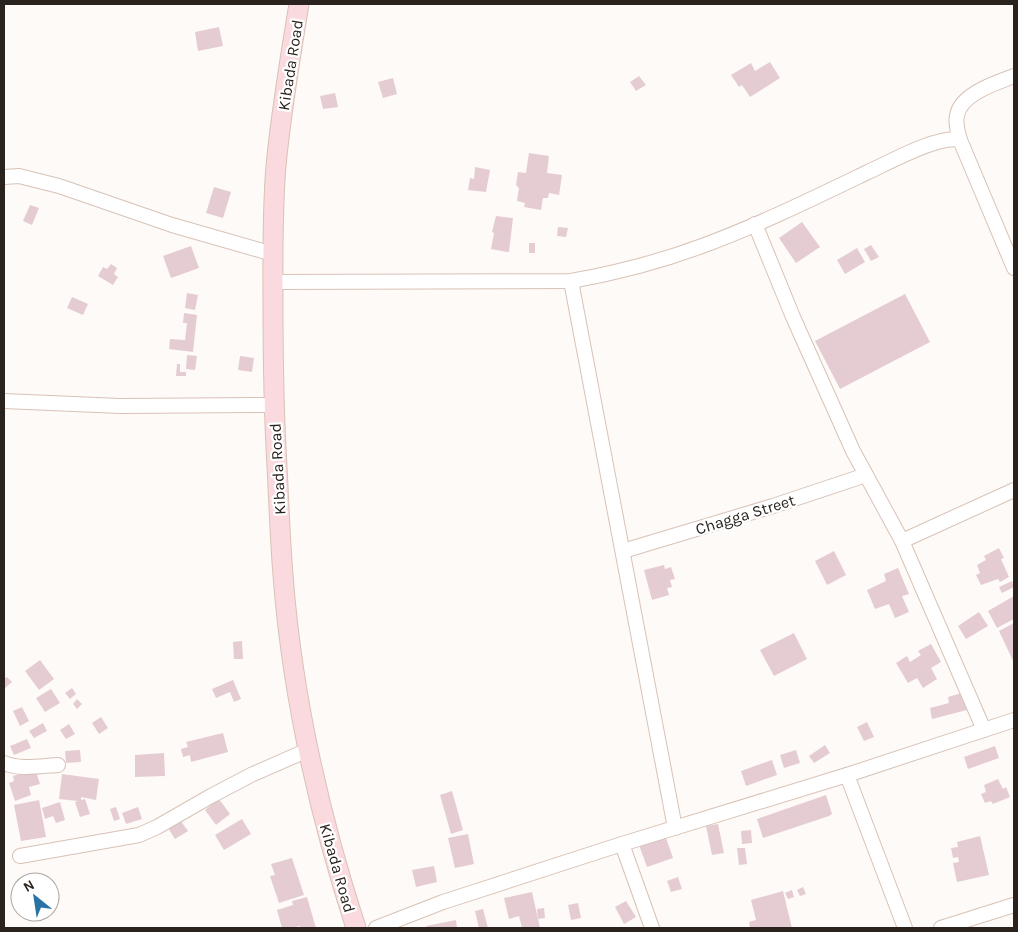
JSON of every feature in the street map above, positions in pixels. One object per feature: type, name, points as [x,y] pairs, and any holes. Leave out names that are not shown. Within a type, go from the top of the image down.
[{"type":"main road","name":"Kibada Road","points":[[299,4],[280,129],[276,168],[273,254],[273,405],[283,576],[290,639],[308,750],[326,830],[356,928]]},
{"type":"street","points":[[1014,76],[974,94],[964,103],[957,114],[956,124],[960,140],[1014,268]]},
{"type":"street","points":[[273,282],[571,282],[618,272],[703,246],[910,153],[945,139],[960,140]]},
{"type":"street","points":[[4,178],[19,176],[59,186],[172,225],[273,254]]},
{"type":"street","points":[[755,224],[793,317],[853,451],[902,541],[984,730]]},
{"type":"street","points":[[571,282],[675,828]]},
{"type":"street","points":[[4,401],[120,406],[273,405]]},
{"type":"street","name":"Chagga Street","points":[[623,551],[772,506],[866,475]]},
{"type":"street","points":[[902,541],[1014,490]]},
{"type":"street","points":[[376,928],[443,902],[622,844],[847,775],[1014,720]]},
{"type":"street","points":[[20,856],[138,835],[157,827],[251,775],[308,750]]},
{"type":"street","points":[[4,763],[22,767],[58,765]]},
{"type":"street","points":[[847,775],[904,928]]},
{"type":"street","points":[[622,844],[652,928]]},
{"type":"street","points":[[941,928],[1014,906]]},
{"type":"building","points":[[219,27],[223,46],[198,51],[195,32]]},
{"type":"building","points":[[770,62],[780,78],[750,97],[742,85],[739,87],[731,75],[751,63],[755,71]]},
{"type":"building","points":[[639,76],[646,85],[636,91],[630,82]]},
{"type":"building","points":[[393,78],[397,94],[383,98],[378,82]]},
{"type":"building","points":[[335,93],[338,107],[323,109],[320,96]]},
{"type":"building","points":[[529,153],[549,156],[547,173],[562,175],[559,195],[549,193],[548,198],[543,198],[541,210],[524,207],[525,203],[517,201],[519,188],[516,185],[518,172],[526,173]]},
{"type":"building","points":[[475,167],[490,170],[486,192],[468,190],[470,178],[474,179]]},
{"type":"building","points":[[214,187],[231,192],[223,218],[206,213]]},
{"type":"building","points":[[30,205],[39,208],[32,225],[23,221]]},
{"type":"building","points":[[496,216],[513,218],[509,252],[491,249],[494,233],[492,232]]},
{"type":"building","points":[[802,222],[820,247],[796,263],[779,238]]},
{"type":"building","points":[[558,227],[568,228],[566,237],[557,236]]},
{"type":"building","points":[[529,243],[535,243],[535,253],[529,253]]},
{"type":"building","points":[[871,245],[879,257],[871,261],[864,249]]},
{"type":"building","points":[[191,246],[199,268],[171,278],[163,256]]},
{"type":"building","points":[[857,248],[865,262],[845,274],[837,260]]},
{"type":"building","points":[[111,264],[117,268],[114,274],[118,277],[113,285],[98,276],[103,267],[107,269]]},
{"type":"building","points":[[187,293],[198,295],[195,310],[185,308]]},
{"type":"building","points":[[905,294],[930,342],[840,389],[815,341]]},
{"type":"building","points":[[72,297],[88,304],[83,315],[67,308]]},
{"type":"building","points":[[184,313],[197,315],[193,352],[169,349],[170,339],[185,340],[187,323],[183,323]]},
{"type":"building","points":[[187,355],[197,356],[195,370],[186,369]]},
{"type":"building","points":[[240,356],[254,358],[252,372],[238,370]]},
{"type":"building","points":[[177,364],[180,364],[180,372],[186,372],[186,376],[176,376]]},
{"type":"building","points":[[999,548],[1004,558],[1001,559],[1009,577],[1000,582],[998,579],[981,585],[976,575],[980,573],[977,565],[986,560],[984,556]]},
{"type":"building","points":[[834,551],[846,575],[827,585],[815,561]]},
{"type":"building","points":[[664,565],[665,569],[671,567],[675,579],[670,580],[672,587],[667,588],[669,595],[652,600],[644,570]]},
{"type":"building","points":[[898,568],[909,594],[902,596],[909,612],[895,618],[889,604],[875,609],[867,590],[886,581],[884,574]]},
{"type":"building","points":[[1012,581],[1014,587],[1002,593],[999,587]]},
{"type":"building","points":[[1014,596],[1014,619],[997,628],[988,611]]},
{"type":"building","points":[[979,612],[988,626],[966,639],[958,626]]},
{"type":"building","points":[[1014,623],[1014,663],[999,631]]},
{"type":"building","points":[[794,633],[807,659],[774,676],[760,650]]},
{"type":"building","points":[[242,641],[243,659],[234,659],[233,642]]},
{"type":"building","points":[[931,644],[941,662],[931,668],[937,679],[923,688],[917,678],[908,683],[896,663],[907,656],[910,662],[921,655],[918,651]]},
{"type":"building","points":[[40,660],[54,679],[39,690],[25,671]]},
{"type":"building","points":[[7,677],[12,682],[4,689],[4,679]]},
{"type":"building","points":[[233,680],[241,699],[234,702],[230,692],[216,698],[212,689]]},
{"type":"building","points":[[72,688],[76,694],[70,699],[65,693]]},
{"type":"building","points":[[51,689],[60,703],[45,712],[36,698]]},
{"type":"building","points":[[962,693],[967,710],[932,719],[930,708],[949,703],[948,697]]},
{"type":"building","points":[[77,699],[82,704],[77,709],[73,704]]},
{"type":"building","points":[[22,707],[29,721],[20,726],[13,711]]},
{"type":"building","points":[[101,717],[108,728],[99,734],[92,723]]},
{"type":"building","points":[[867,722],[874,737],[864,741],[857,727]]},
{"type":"building","points":[[43,723],[47,731],[34,738],[29,731]]},
{"type":"building","points":[[69,724],[75,734],[66,739],[60,730]]},
{"type":"building","points":[[223,733],[228,752],[191,762],[190,755],[183,757],[181,749],[188,747],[186,742]]},
{"type":"building","points":[[27,739],[31,748],[14,755],[10,746]]},
{"type":"building","points":[[825,745],[830,753],[814,763],[809,756]]},
{"type":"building","points":[[995,746],[999,758],[968,769],[964,757]]},
{"type":"building","points":[[80,750],[81,762],[66,763],[65,751]]},
{"type":"building","points":[[796,750],[800,763],[784,768],[780,755]]},
{"type":"building","points":[[164,753],[165,776],[135,777],[135,755]]},
{"type":"building","points":[[772,760],[777,775],[746,786],[741,771]]},
{"type":"building","points":[[35,769],[40,784],[29,787],[31,795],[15,801],[9,783],[14,781],[13,776]]},
{"type":"building","points":[[62,774],[99,779],[96,800],[81,797],[81,800],[85,799],[90,814],[80,817],[75,802],[78,801],[59,799]]},
{"type":"building","points":[[998,779],[1003,789],[1006,787],[1010,797],[993,804],[991,801],[985,803],[981,794],[986,792],[984,785]]},
{"type":"building","points":[[452,791],[463,830],[451,834],[440,795]]},
{"type":"building","points":[[826,795],[832,814],[763,838],[757,819]]},
{"type":"building","points":[[219,799],[230,814],[216,825],[205,810]]},
{"type":"building","points":[[39,800],[46,837],[21,841],[14,805]]},
{"type":"building","points":[[60,802],[65,820],[56,823],[53,816],[45,819],[42,808]]},
{"type":"building","points":[[116,807],[120,819],[114,821],[110,809]]},
{"type":"building","points":[[138,807],[142,819],[126,824],[122,813]]},
{"type":"building","points":[[242,819],[251,834],[224,850],[215,835]]},
{"type":"building","points":[[180,820],[188,831],[175,839],[168,828]]},
{"type":"building","points":[[718,824],[724,853],[712,855],[706,826]]},
{"type":"building","points":[[751,830],[752,843],[742,844],[741,831]]},
{"type":"building","points":[[468,834],[474,864],[455,868],[448,838]]},
{"type":"building","points":[[665,835],[673,858],[647,867],[639,845]]},
{"type":"building","points":[[980,836],[989,875],[957,882],[953,863],[959,862],[958,857],[953,858],[951,848],[958,847],[957,842]]},
{"type":"building","points":[[737,848],[745,848],[747,864],[739,865]]},
{"type":"building","points":[[292,858],[304,895],[279,903],[270,876],[275,875],[271,864]]},
{"type":"building","points":[[434,866],[437,882],[416,887],[412,870]]},
{"type":"building","points":[[678,877],[682,889],[671,892],[667,881]]},
{"type":"building","points":[[803,887],[806,894],[800,896],[797,890]]},
{"type":"building","points":[[792,890],[794,897],[788,899],[785,893]]},
{"type":"building","points":[[783,891],[792,928],[750,928],[749,922],[756,920],[751,900]]},
{"type":"building","points":[[532,892],[540,928],[522,928],[519,916],[509,919],[504,898]]},
{"type":"building","points":[[307,897],[316,928],[301,928],[300,926],[282,928],[277,910],[293,905],[292,901]]},
{"type":"building","points":[[626,901],[636,917],[624,924],[615,907]]},
{"type":"building","points":[[578,903],[581,918],[571,920],[568,905]]},
{"type":"building","points":[[544,908],[545,918],[538,919],[537,909]]},
{"type":"building","points":[[483,909],[488,928],[479,928],[475,911]]},
{"type":"building","points":[[456,920],[457,928],[427,928],[426,926]]}]
